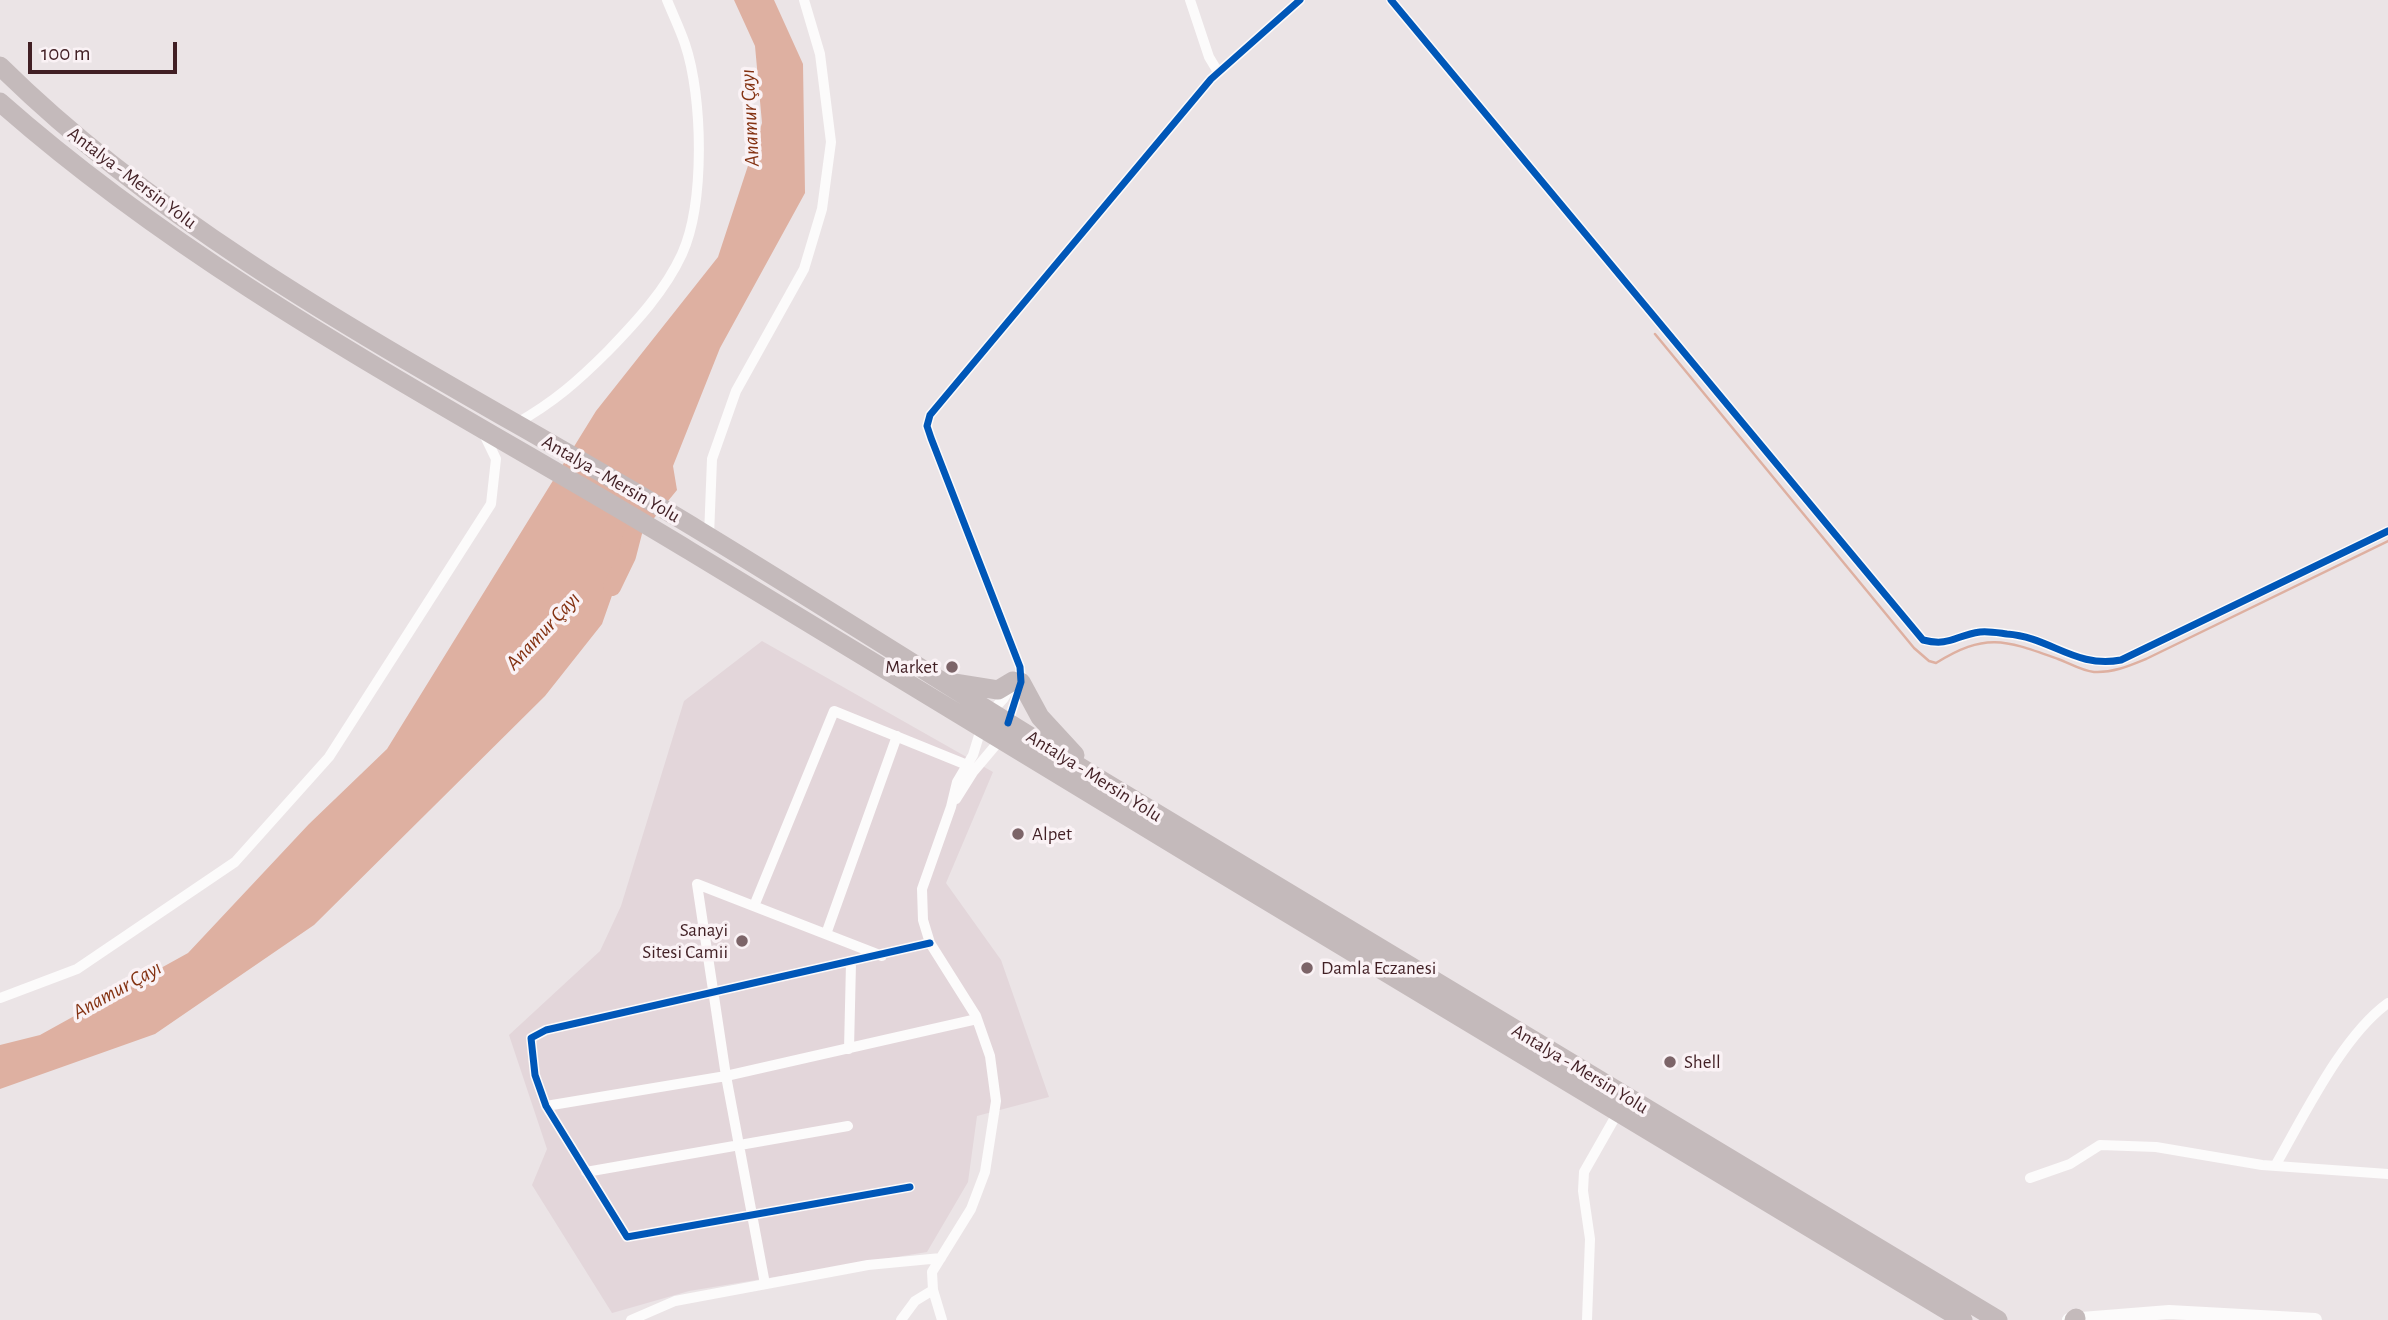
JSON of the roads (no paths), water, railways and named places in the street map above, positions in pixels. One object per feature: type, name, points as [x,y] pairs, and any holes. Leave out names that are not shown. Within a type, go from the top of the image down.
[{"type":"highway","name":"Antalya - Mersin Yolu","points":[[0,66],[92,152],[182,218],[311,301],[704,533],[941,681],[986,720]]},
{"type":"highway","name":"Antalya - Mersin Yolu","points":[[0,102],[75,167],[168,236],[309,325],[685,548],[986,720],[1617,1114],[1963,1320]]},
{"type":"highway","points":[[941,681],[998,690],[1018,677],[1049,729],[1097,778]]},
{"type":"highway","name":"Antalya - Mersin Yolu","points":[[1004,731],[1097,778],[1998,1320]]},
{"type":"street","points":[[521,426],[564,394],[628,331],[667,282],[683,252],[695,212],[700,161],[686,47],[667,0]]},
{"type":"street","points":[[704,533],[712,459],[736,391],[804,269],[822,209],[831,142],[820,54],[804,0]]},
{"type":"street","points":[[1190,0],[1209,57],[1218,72]]},
{"type":"street","points":[[951,807],[1004,731],[1018,677],[931,438],[928,426],[930,415],[1218,72],[1300,0]]},
{"type":"street","points":[[1391,0],[1923,640],[1941,645],[1980,632],[2011,634],[2048,644],[2082,661],[2102,664],[2121,660],[2388,531]]},
{"type":"street","points":[[0,998],[76,970],[235,862],[329,757],[491,504],[496,459],[479,425]]},
{"type":"street","points":[[942,1320],[933,1290],[932,1272],[971,1209],[991,1144],[996,1101],[990,1056],[977,1019],[930,943],[923,920],[922,889],[957,782],[986,720],[1018,677]]},
{"type":"street","points":[[754,906],[834,711],[967,765]]},
{"type":"street","points":[[826,934],[897,736]]},
{"type":"street","points":[[765,1284],[726,1076],[697,884],[882,956]]},
{"type":"street","points":[[910,1188],[627,1237],[546,1105],[535,1075],[531,1038],[546,1030],[930,943]]},
{"type":"street","points":[[849,1049],[851,963]]},
{"type":"street","points":[[2274,1166],[2319,1090],[2369,1017],[2388,1003]]},
{"type":"street","points":[[546,1105],[726,1076],[977,1019]]},
{"type":"street","points":[[1587,1320],[1590,1239],[1583,1191],[1584,1172],[1617,1114]]},
{"type":"street","points":[[586,1172],[848,1126]]},
{"type":"street","points":[[2030,1178],[2070,1164],[2100,1146],[2156,1147],[2274,1166],[2388,1174]]},
{"type":"street","points":[[631,1320],[676,1301],[868,1265],[941,1258]]},
{"type":"street","points":[[901,1320],[915,1301],[933,1290]]},
{"type":"street","points":[[2073,1320],[2169,1312],[2315,1320]]},
{"type":"water","points":[[734,0],[774,0],[803,64],[805,193],[720,348],[673,466],[677,490],[628,550],[602,624],[545,696],[314,925],[155,1034],[0,1089],[0,1045],[40,1035],[188,953],[309,824],[387,749],[596,411],[718,257],[762,123],[755,46]]},
{"type":"waterway","points":[[1655,334],[1914,648],[1929,661],[1936,663],[1969,647],[1996,642],[2024,647],[2089,671],[2101,672],[2121,668],[2146,659],[2388,541]]},
{"type":"waterway","name":"Anamur Çayı","points":[[612,587],[627,556],[635,525]]},
{"type":"place","name":"Market","points":[[952,667]]},
{"type":"place","name":"Alpet","points":[[1018,834]]},
{"type":"place","name":"Sanayi Sitesi Camii","points":[[742,941]]},
{"type":"place","name":"Damla Eczanesi","points":[[1307,968]]},
{"type":"place","name":"Shell","points":[[1670,1062]]}]
